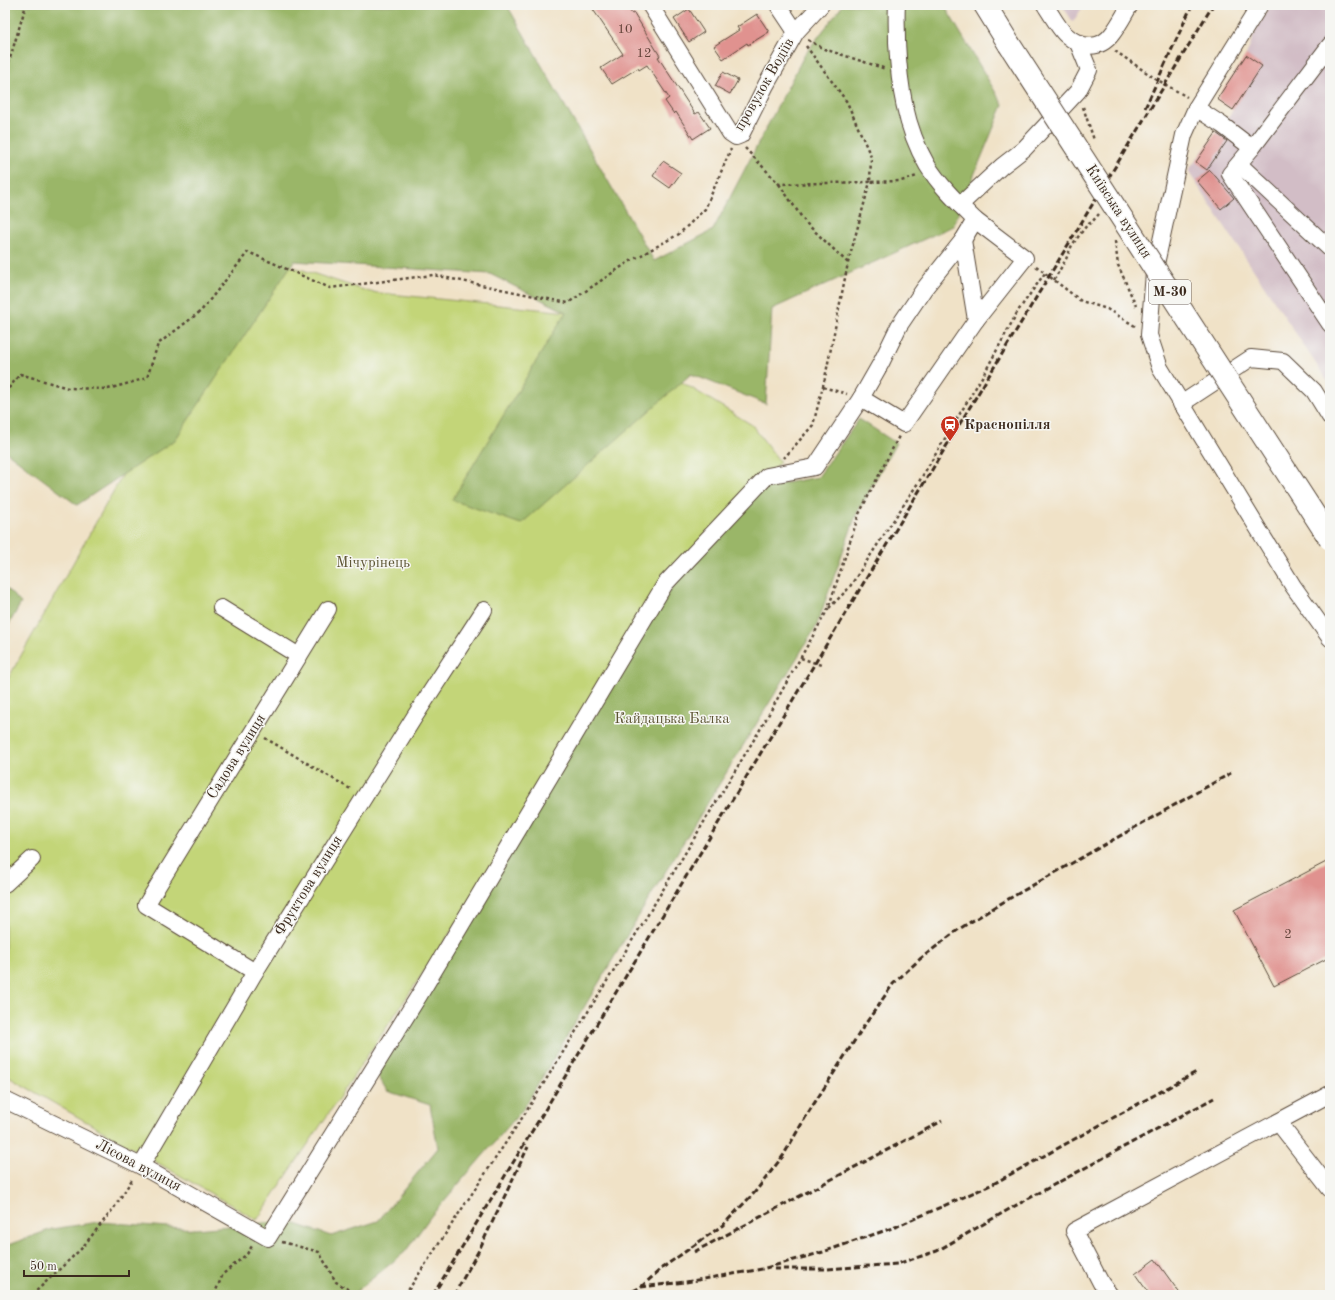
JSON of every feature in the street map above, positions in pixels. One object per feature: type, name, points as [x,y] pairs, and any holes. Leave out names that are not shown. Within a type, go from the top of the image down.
[{"type":"highway","name":"Київська вулиця","points":[[985,5],[1330,539]]},
{"type":"street","name":"провулок Водіїв","points":[[650,5],[730,133],[736,137],[741,135],[766,85],[796,32],[820,5]]},
{"type":"street","points":[[778,5],[796,32]]},
{"type":"street","points":[[861,398],[904,424],[976,320],[1025,258],[975,220],[945,190],[931,171],[914,139],[906,116],[898,73],[897,5]]},
{"type":"street","points":[[1045,5],[1065,35],[1078,43],[1092,47],[1104,43],[1112,34],[1130,5]]},
{"type":"street","points":[[1260,5],[1197,106],[1184,135],[1154,273],[1149,335],[1160,368],[1181,404],[1293,586],[1330,638]]},
{"type":"street","points":[[960,205],[1002,166],[1024,149],[1078,91],[1089,70],[1078,43]]},
{"type":"street","points":[[1330,45],[1252,148],[1230,174],[1330,324]]},
{"type":"street","points":[[1197,106],[1252,148]]},
{"type":"street","points":[[1239,164],[1329,248],[1330,247]]},
{"type":"street","points":[[264,1235],[420,994],[666,584],[767,476],[815,467],[861,398],[881,363],[899,326],[924,289],[964,240],[975,220]]},
{"type":"street","points":[[964,240],[976,320]]},
{"type":"street","points":[[1181,404],[1251,358],[1283,361],[1314,391],[1330,417]]},
{"type":"street","points":[[221,608],[299,656]]},
{"type":"street","name":"Садова вулиця","points":[[255,972],[146,905],[328,609]]},
{"type":"street","name":"Фруктова вулиця","points":[[141,1166],[255,972],[415,716],[484,610]]},
{"type":"street","points":[[5,884],[32,859]]},
{"type":"street","points":[[1110,1295],[1101,1283],[1074,1231],[1330,1094]]},
{"type":"street","name":"Лісова вулиця","points":[[5,1100],[141,1166],[264,1235]]},
{"type":"street","points":[[1278,1122],[1330,1189]]},
{"type":"path","points":[[5,75],[26,5]]},
{"type":"path","points":[[796,32],[824,49],[898,73]]},
{"type":"path","points":[[767,476],[813,425],[823,387],[848,263],[870,182],[871,157],[847,102],[796,32]]},
{"type":"path","points":[[1104,43],[1197,106]]},
{"type":"path","points":[[5,393],[20,374],[68,388],[108,389],[147,378],[158,344],[201,312],[248,252],[330,288],[433,274],[568,303],[627,263],[679,234],[705,210],[736,137],[779,184],[805,222],[848,263]]},
{"type":"path","points":[[779,184],[901,181],[931,171]]},
{"type":"path","points":[[1054,280],[1072,245],[1086,225],[1092,222],[1100,214],[1106,214]]},
{"type":"path","points":[[1025,258],[1081,301],[1107,308],[1149,335]]},
{"type":"path","points":[[828,609],[849,588],[920,480],[985,372],[1018,311],[1045,273]]},
{"type":"path","points":[[823,387],[861,398]]},
{"type":"path","points":[[405,1295],[526,1112],[645,920],[761,728],[828,609],[859,514],[904,424]]},
{"type":"path","points":[[801,658],[821,665]]},
{"type":"path","points":[[253,732],[364,797]]},
{"type":"path","points":[[32,1295],[81,1248],[114,1208],[141,1166]]},
{"type":"path","points":[[214,1295],[224,1274],[247,1254],[264,1235],[319,1252],[336,1282],[358,1295]]},
{"type":"shaded area","points":[[1062,5],[1084,5],[1073,22]]},
{"type":"shaded area","points":[[1271,5],[1330,5],[1330,385],[1188,171],[1233,110],[1217,99],[1246,55],[1257,27]]},
{"type":"green space","points":[[5,5],[507,5],[654,261],[713,230],[805,54],[843,5],[944,5],[1003,105],[953,226],[772,309],[766,404],[691,374],[521,524],[452,500],[566,312],[490,274],[294,261],[175,440],[77,505],[5,451]]},
{"type":"green space","name":"Мічурінець","points":[[248,252],[370,292],[567,312],[752,425],[780,462],[668,581],[480,888],[257,1220],[5,1075],[5,684]]},
{"type":"green space","name":"Кайдацька Балка","points":[[859,419],[896,443],[856,515],[816,627],[656,887],[524,1108],[431,1216],[405,1252],[352,1295],[5,1295],[5,1246],[52,1229],[99,1222],[195,1229],[287,1221],[331,1236],[378,1221],[438,1148],[430,1105],[387,1091],[376,1072],[588,720],[686,565],[747,490],[818,477]]},
{"type":"green space","points":[[5,587],[21,603],[5,631]]},
{"type":"building","points":[[590,5],[626,5],[632,14],[634,13],[660,56],[658,57],[695,114],[699,112],[710,128],[693,139],[676,112],[674,114],[665,101],[669,98],[647,65],[639,70],[638,68],[612,84],[601,68],[623,54]]},
{"type":"building","points":[[689,9],[704,32],[689,42],[674,19]]},
{"type":"building","points":[[757,14],[769,32],[748,45],[747,43],[723,59],[714,46],[739,30],[737,27]]},
{"type":"building","points":[[1246,55],[1262,66],[1233,110],[1217,99]]},
{"type":"building","points":[[723,72],[738,80],[730,94],[715,86]]},
{"type":"building","points":[[1216,133],[1227,141],[1207,170],[1196,162]]},
{"type":"building","points":[[663,161],[681,173],[670,188],[653,176]]},
{"type":"building","points":[[1210,170],[1234,198],[1221,209],[1197,181]]},
{"type":"building","points":[[1330,860],[1330,957],[1274,986],[1234,910]]},
{"type":"building","points":[[1155,1259],[1181,1295],[1150,1295],[1135,1274]]},
{"type":"railway","points":[[1145,108],[1192,5]]},
{"type":"railway","points":[[433,1295],[1213,5]]},
{"type":"railway","points":[[662,1268],[723,1225],[755,1192],[783,1156],[808,1113],[893,984],[920,959],[959,929],[1005,901],[1231,773]]},
{"type":"railway","points":[[641,1287],[686,1282],[762,1269],[823,1252],[898,1226],[993,1184],[1198,1071]]},
{"type":"railway","points":[[774,1269],[827,1269],[897,1264],[937,1251],[1013,1207],[1214,1098]]},
{"type":"railway","points":[[694,1252],[942,1121]]},
{"type":"railway","points":[[454,1295],[479,1250],[528,1147]]},
{"type":"railway","points":[[625,1295],[641,1287],[662,1268],[667,1266]]},
{"type":"place","name":"Краснопілля","points":[[950,442]]}]
